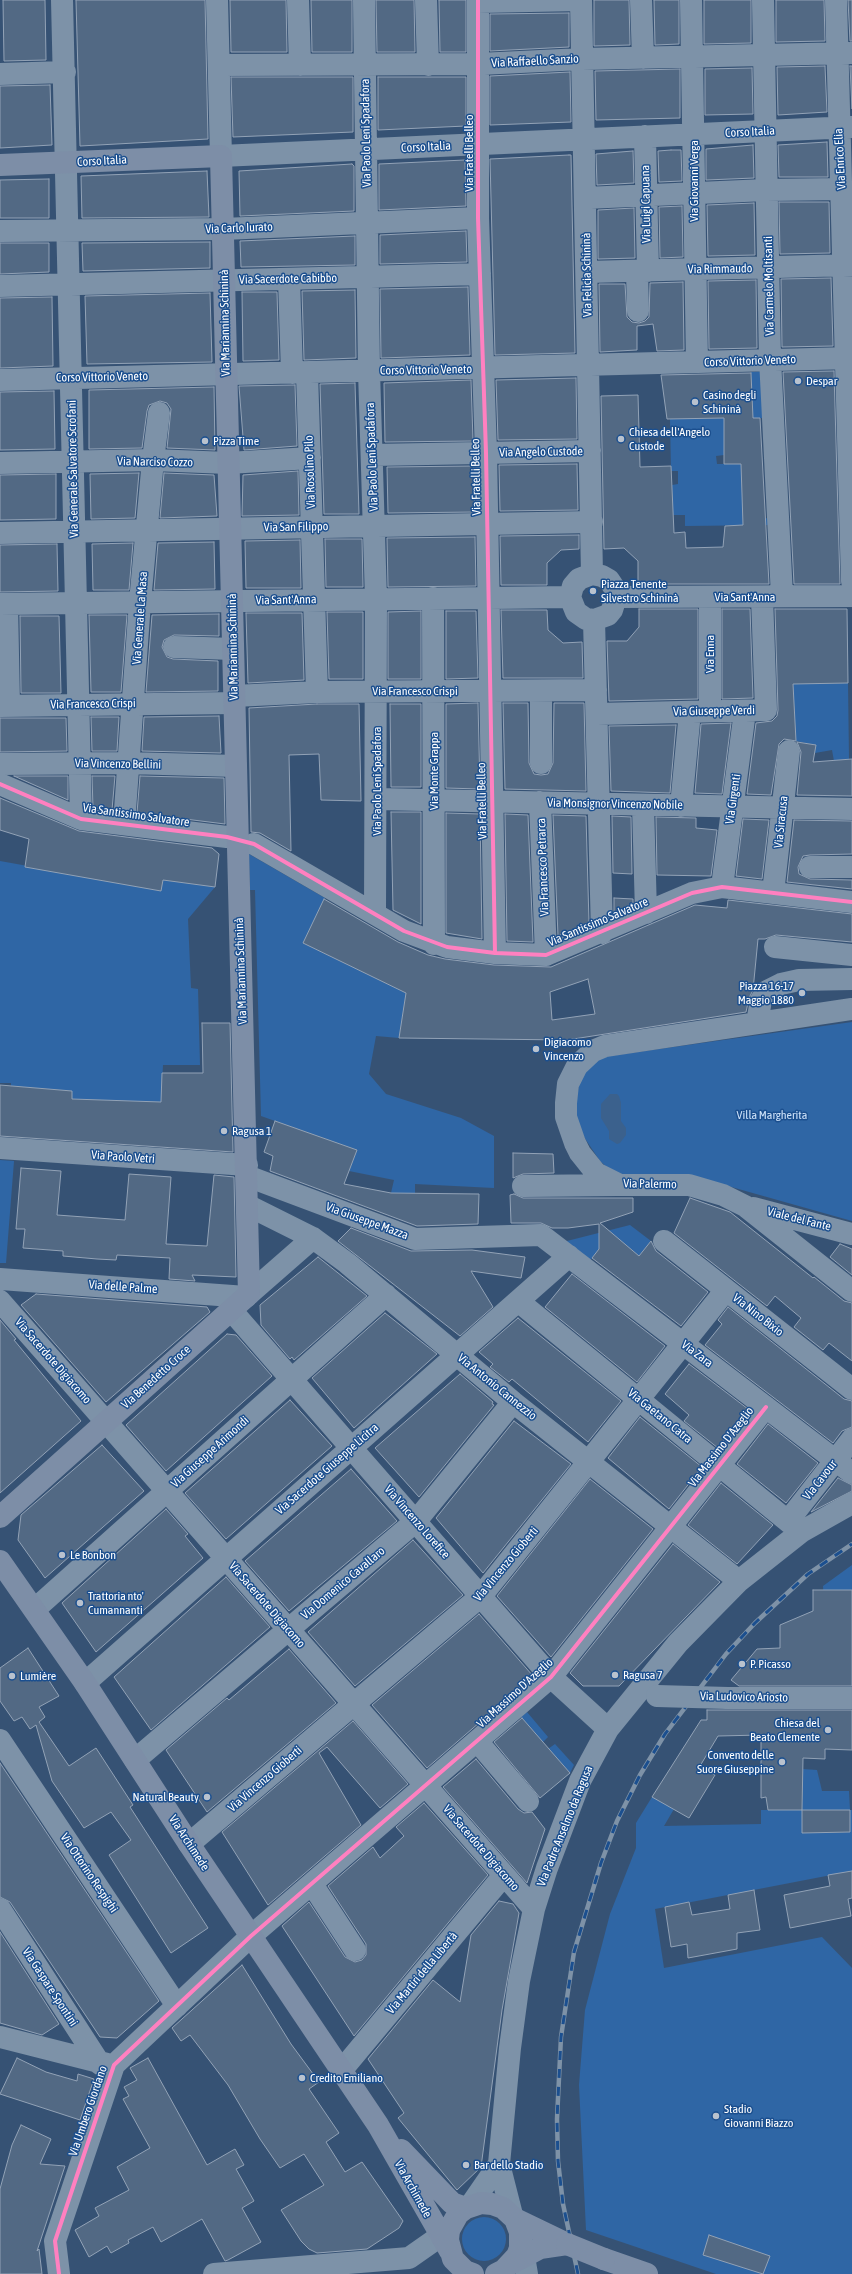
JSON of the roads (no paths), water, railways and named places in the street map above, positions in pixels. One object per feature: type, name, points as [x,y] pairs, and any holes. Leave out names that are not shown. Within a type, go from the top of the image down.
[{"type":"main road","name":"Corso Italia","points":[[0,165],[221,156]]},
{"type":"main road","name":"Via Mariannina Schininà","points":[[221,156],[247,1170],[247,1204],[242,1300]]},
{"type":"main road","name":"Via Benedetto Croce","points":[[0,1517],[242,1300]]},
{"type":"main road","name":"Via Archimede","points":[[0,1560],[85,1683],[189,1844],[378,2125],[446,2239],[459,2265],[472,2274]]},
{"type":"main road","name":"Via Archimede","points":[[378,2125],[452,2203],[468,2207]]},
{"type":"main road","points":[[446,2239],[453,2221],[468,2207],[481,2203],[492,2204],[503,2208],[513,2217],[607,2266],[647,2274]]},
{"type":"main road","points":[[513,2217],[516,2261],[540,2248],[567,2244]]},
{"type":"street","name":"Via Generale Salvatore Scrofani","points":[[62,0],[67,162],[80,819]]},
{"type":"street","name":"Via Mariannina Schininà","points":[[217,0],[221,156]]},
{"type":"street","points":[[298,0],[300,65]]},
{"type":"street","name":"Via Paolo Leni Spadafora","points":[[364,0],[369,371],[376,599],[377,799],[375,914]]},
{"type":"street","points":[[426,0],[428,65]]},
{"type":"street","points":[[478,1],[581,0]]},
{"type":"street","name":"Via Felicia Schininà","points":[[581,0],[586,198],[592,574]]},
{"type":"street","points":[[641,0],[643,58]]},
{"type":"street","name":"Via Giovanni Verga","points":[[691,0],[694,58],[694,193],[697,362]]},
{"type":"street","name":"Via Carmelo Moltisanti","points":[[762,0],[765,56],[766,190],[769,268],[772,597]]},
{"type":"street","name":"Via Enrico Elia","points":[[836,0],[845,53],[845,128],[841,190],[848,265],[852,581]]},
{"type":"street","name":"Via Fratelli Belleo","points":[[478,1],[478,218],[486,453],[495,953]]},
{"type":"street","name":"Via Raffaello Sanzio","points":[[219,65],[428,65],[582,59],[694,58],[845,53]]},
{"type":"street","points":[[0,74],[65,72]]},
{"type":"street","name":"Corso Italia","points":[[221,156],[845,128]]},
{"type":"street","name":"Via Luigi Capuana","points":[[638,311],[642,271],[646,196],[645,136]]},
{"type":"street","points":[[586,198],[766,190],[841,190]]},
{"type":"street","name":"Via Carlo Iurato","points":[[0,231],[68,229],[223,229],[478,218]]},
{"type":"street","name":"Via Rimmaudo","points":[[587,272],[848,265]]},
{"type":"street","name":"Via Sacerdote Cabibbo","points":[[0,286],[480,274]]},
{"type":"street","name":"Via Rosolino Pilo","points":[[289,279],[310,458],[317,692]]},
{"type":"street","name":"Corso Vittorio Veneto","points":[[0,380],[849,358]]},
{"type":"street","name":"Via Generale La Masa","points":[[124,824],[146,530],[159,413]]},
{"type":"street","name":"Via Angelo Custode","points":[[372,455],[590,451]]},
{"type":"street","name":"Via Narciso Cozzo","points":[[0,463],[153,460],[228,463],[310,458]]},
{"type":"street","name":"Via San Filippo","points":[[0,533],[592,522]]},
{"type":"street","points":[[592,574],[602,576],[609,580],[615,589],[616,597],[612,610],[608,615],[594,620],[586,619],[576,612],[570,596],[573,586],[579,579],[592,574]]},
{"type":"street","name":"Via Sant'Anna","points":[[3,604],[570,596]]},
{"type":"street","name":"Via Sant'Anna","points":[[616,597],[852,596]]},
{"type":"street","name":"Via Enna","points":[[682,806],[700,711],[710,597]]},
{"type":"street","name":"Via Giuseppe Verdi","points":[[597,714],[766,710],[772,597]]},
{"type":"street","name":"Via Monte Grappa","points":[[433,598],[434,944]]},
{"type":"street","points":[[3,604],[4,705]]},
{"type":"street","points":[[594,620],[602,933]]},
{"type":"street","points":[[174,647],[233,649]]},
{"type":"street","name":"Via Francesco Crispi","points":[[4,705],[134,704],[234,700],[317,692],[596,690]]},
{"type":"street","points":[[541,691],[541,763]]},
{"type":"street","name":"Via Girgenti","points":[[722,887],[745,711]]},
{"type":"street","name":"Via Siracusa","points":[[773,893],[789,751]]},
{"type":"street","name":"Via Vincenzo Bellini","points":[[0,764],[128,763],[236,766]]},
{"type":"street","name":"Via Santissimo Salvatore","points":[[0,784],[80,819],[227,837]]},
{"type":"street","name":"Via Monsignor Vincenzo Nobile","points":[[377,799],[852,809]]},
{"type":"street","name":"Via Francesco Petrarca","points":[[540,802],[546,955]]},
{"type":"street","points":[[643,805],[646,913]]},
{"type":"street","name":"Via Santissimo Salvatore","points":[[254,844],[404,931],[447,948],[495,953],[546,955],[602,933],[692,893],[722,887],[852,902]]},
{"type":"street","points":[[810,866],[852,867]]},
{"type":"street","points":[[775,946],[852,955]]},
{"type":"street","points":[[753,1024],[761,1000],[768,991],[781,984],[799,980],[852,979]]},
{"type":"street","name":"Via Palermo","points":[[852,1009],[605,1046],[592,1051],[581,1061],[572,1075],[567,1089],[566,1117],[570,1131],[580,1153],[596,1173],[620,1185],[689,1185],[723,1195],[745,1206],[852,1291]]},
{"type":"street","name":"Via Paolo Vetri","points":[[0,1148],[247,1170]]},
{"type":"street","name":"Via Giuseppe Mazza","points":[[247,1170],[415,1239],[541,1235]]},
{"type":"street","points":[[523,1186],[620,1185]]},
{"type":"street","name":"Via Antonio Cannezzio","points":[[247,1204],[313,1238],[386,1295],[512,1402],[739,1581]]},
{"type":"street","name":"Viale del Fante","points":[[745,1206],[852,1234]]},
{"type":"street","points":[[802,1250],[801,1242],[803,1233],[809,1227],[816,1224]]},
{"type":"street","name":"Via Zara","points":[[541,1235],[844,1466]]},
{"type":"street","name":"Via Benedetto Croce","points":[[242,1300],[313,1238]]},
{"type":"street","name":"Via Nino Bixio","points":[[664,1241],[852,1389]]},
{"type":"street","name":"Via Sacerdote Giuseppe Licitra","points":[[85,1683],[569,1256]]},
{"type":"street","name":"Via delle Palme","points":[[0,1278],[242,1300]]},
{"type":"street","name":"Via Vincenzo Gioberti","points":[[189,1844],[481,1596],[590,1462],[726,1290]]},
{"type":"street","name":"Via Giuseppe Arimondi","points":[[35,1609],[386,1295]]},
{"type":"street","name":"Via Vincenzo Lorefice","points":[[242,1300],[292,1379],[351,1448],[551,1677],[608,1728]]},
{"type":"street","name":"Via Gaetano Catra","points":[[518,1301],[794,1526]]},
{"type":"street","name":"Via Sacerdote Digiacomo","points":[[1,1304],[167,1490],[534,1909]]},
{"type":"street","name":"Via Domenico Cavallaro","points":[[135,1760],[416,1521],[512,1402]]},
{"type":"street","name":"Via Massimo D'Azeglio","points":[[251,1936],[551,1677],[766,1407]]},
{"type":"street","name":"Via Cavour","points":[[794,1526],[844,1466],[852,1439]]},
{"type":"street","name":"Via Padre Anselmo da Ragusa","points":[[513,2217],[499,2164],[519,1981],[534,1909],[547,1868],[580,1781],[608,1728],[678,1643],[794,1526],[852,1503]]},
{"type":"street","name":"Via Ludovico Ariosto","points":[[636,1695],[728,1698],[852,1698]]},
{"type":"street","name":"Via Ottorino Respighi","points":[[0,1740],[177,2006]]},
{"type":"street","points":[[477,1741],[528,1801]]},
{"type":"street","name":"Via Martiri della Libertà","points":[[341,2071],[504,1875]]},
{"type":"street","points":[[312,1884],[355,1950]]},
{"type":"street","name":"Via Gaspare Spontini","points":[[0,1909],[107,2064]]},
{"type":"street","name":"Via Umbero Giordano","points":[[59,2274],[55,2241],[107,2064],[177,2006],[251,1936]]},
{"type":"street","points":[[0,2036],[107,2064]]},
{"type":"street","name":"Via Padre Anselmo da Ragusa","points":[[468,2207],[499,2164]]},
{"type":"street","points":[[214,2274],[409,2266],[446,2239]]},
{"type":"railway","points":[[578,2274],[563,2204],[558,2161],[557,2119],[561,2037],[574,1952],[601,1863],[617,1821],[640,1775],[665,1734],[726,1654],[755,1623],[808,1574],[852,1544]]},
{"type":"place","name":"Despar","points":[[798,381]]},
{"type":"place","name":"Casino degli Schininà","points":[[695,402]]},
{"type":"place","name":"Chiesa dell'Angelo Custode","points":[[621,439]]},
{"type":"place","name":"Pizza Time","points":[[205,441]]},
{"type":"place","name":"Piazza Tenente Silvestro Schininà","points":[[593,591]]},
{"type":"place","name":"Piazza 16-17 Maggio 1880","points":[[802,993]]},
{"type":"place","name":"Digiacomo Vincenzo","points":[[536,1049]]},
{"type":"place","name":"Ragusa 1","points":[[224,1131]]},
{"type":"place","name":"Le Bonbon","points":[[62,1555]]},
{"type":"place","name":"Trattoria nto' Cumannanti","points":[[80,1603]]},
{"type":"place","name":"P. Picasso","points":[[742,1664]]},
{"type":"place","name":"Ragusa 7","points":[[615,1675]]},
{"type":"place","name":"Lumière","points":[[12,1676]]},
{"type":"place","name":"Chiesa del Beato Clemente","points":[[828,1730]]},
{"type":"place","name":"Convento delle Suore Giuseppine","points":[[782,1762]]},
{"type":"place","name":"Natural Beauty","points":[[207,1797]]},
{"type":"place","name":"Credito Emiliano","points":[[302,2078]]},
{"type":"place","name":"Stadio Giovanni Biazzo","points":[[716,2116]]},
{"type":"place","name":"Bar dello Stadio","points":[[466,2165]]},
{"type":"park label","name":"Villa Margherita","points":[[772,1115]]}]
